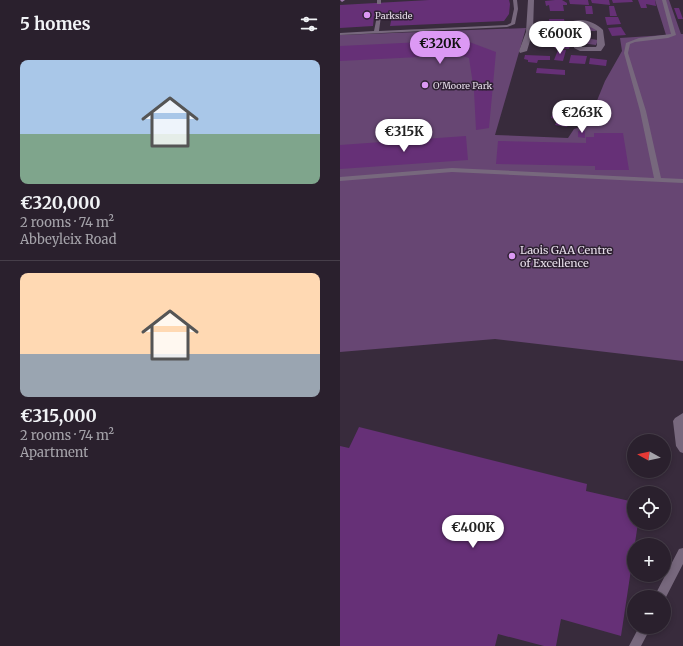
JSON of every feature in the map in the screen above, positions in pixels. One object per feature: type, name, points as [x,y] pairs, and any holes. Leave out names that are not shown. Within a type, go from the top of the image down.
[{"type":"street","points":[[523,51],[529,32],[531,0]]},
{"type":"street","points":[[529,32],[571,35],[578,41],[577,46],[580,48],[598,49],[601,45],[600,30],[591,23],[572,23]]},
{"type":"lane","points":[[340,34],[507,26],[513,24],[516,9],[515,0]]},
{"type":"lane","points":[[658,180],[643,111],[626,53],[628,43],[636,39],[663,38],[674,35],[664,0]]},
{"type":"lane","points":[[376,32],[379,16]]},
{"type":"lane","points":[[340,179],[452,170],[683,181]]},
{"type":"lane","points":[[683,417],[678,421],[681,446],[683,449]]},
{"type":"lane","points":[[664,590],[683,553]]},
{"type":"lane","points":[[635,646],[641,634]]},
{"type":"shaded area","name":"Laois GAA Centre of Excellence","points":[[655,0],[669,0],[681,34],[683,34],[683,361],[495,339],[340,352],[340,35],[526,28],[495,135],[568,138],[574,129],[587,125],[605,81],[622,51],[620,38],[666,35]]},
{"type":"shaded area","points":[[590,25],[595,28],[596,31],[590,31],[591,39],[598,40],[596,45],[581,43],[580,36],[567,33],[562,29],[576,29],[576,26]]},
{"type":"building","points":[[429,0],[509,0],[509,14],[504,21],[390,26],[392,16],[374,16],[373,26],[340,28],[340,5]]},
{"type":"building","points":[[562,0],[567,3],[567,5],[563,5],[564,11],[550,11],[549,5],[546,6],[545,1]]},
{"type":"building","points":[[569,0],[588,0],[589,5],[570,4]]},
{"type":"building","points":[[591,0],[609,0],[610,5],[592,3]]},
{"type":"building","points":[[612,0],[632,0],[633,2],[613,3]]},
{"type":"building","points":[[638,0],[655,0],[656,6],[646,4],[647,8],[641,8]]},
{"type":"building","points":[[585,6],[592,6],[593,14],[586,14]]},
{"type":"building","points":[[609,6],[614,6],[617,16],[610,16]]},
{"type":"building","points":[[674,8],[679,8],[683,19],[678,19]]},
{"type":"building","points":[[605,17],[618,17],[621,24],[607,25]]},
{"type":"building","points":[[549,19],[564,19],[566,27],[550,27]]},
{"type":"building","points":[[621,27],[626,35],[612,36],[608,28]]},
{"type":"building","points":[[464,40],[496,52],[489,128],[476,130],[474,91],[469,58],[459,55],[340,61],[340,46]]},
{"type":"building","points":[[556,41],[571,43],[569,49],[554,48]]},
{"type":"building","points":[[558,50],[566,50],[563,61],[554,60]]},
{"type":"building","points":[[525,55],[550,56],[550,60],[538,60],[537,63],[528,62],[528,60],[524,59]]},
{"type":"building","points":[[571,55],[587,56],[585,64],[569,63]]},
{"type":"building","points":[[590,58],[607,60],[606,66],[589,64]]},
{"type":"building","points":[[537,68],[565,70],[565,75],[536,73]]},
{"type":"building","points":[[554,111],[580,115],[581,118],[572,118],[567,127],[555,125],[558,119],[551,118]]},
{"type":"building","points":[[578,131],[585,131],[585,138],[578,137]]},
{"type":"building","points":[[594,133],[623,133],[629,170],[595,170],[595,166],[496,164],[498,141],[586,143],[586,137],[594,137]]},
{"type":"building","points":[[466,136],[468,160],[340,169],[340,145]]},
{"type":"building","points":[[359,427],[587,484],[586,491],[627,500],[627,530],[637,530],[636,538],[627,538],[627,582],[629,582],[621,636],[561,619],[556,646],[544,646],[498,634],[495,646],[340,646],[340,446],[349,448]]},
{"type":"place","name":"Parkside","points":[[367,15]]},
{"type":"place","name":"O'Moore Park","points":[[425,85]]},
{"type":"place","name":"Laois GAA Centre of Excellence","points":[[512,256]]}]
